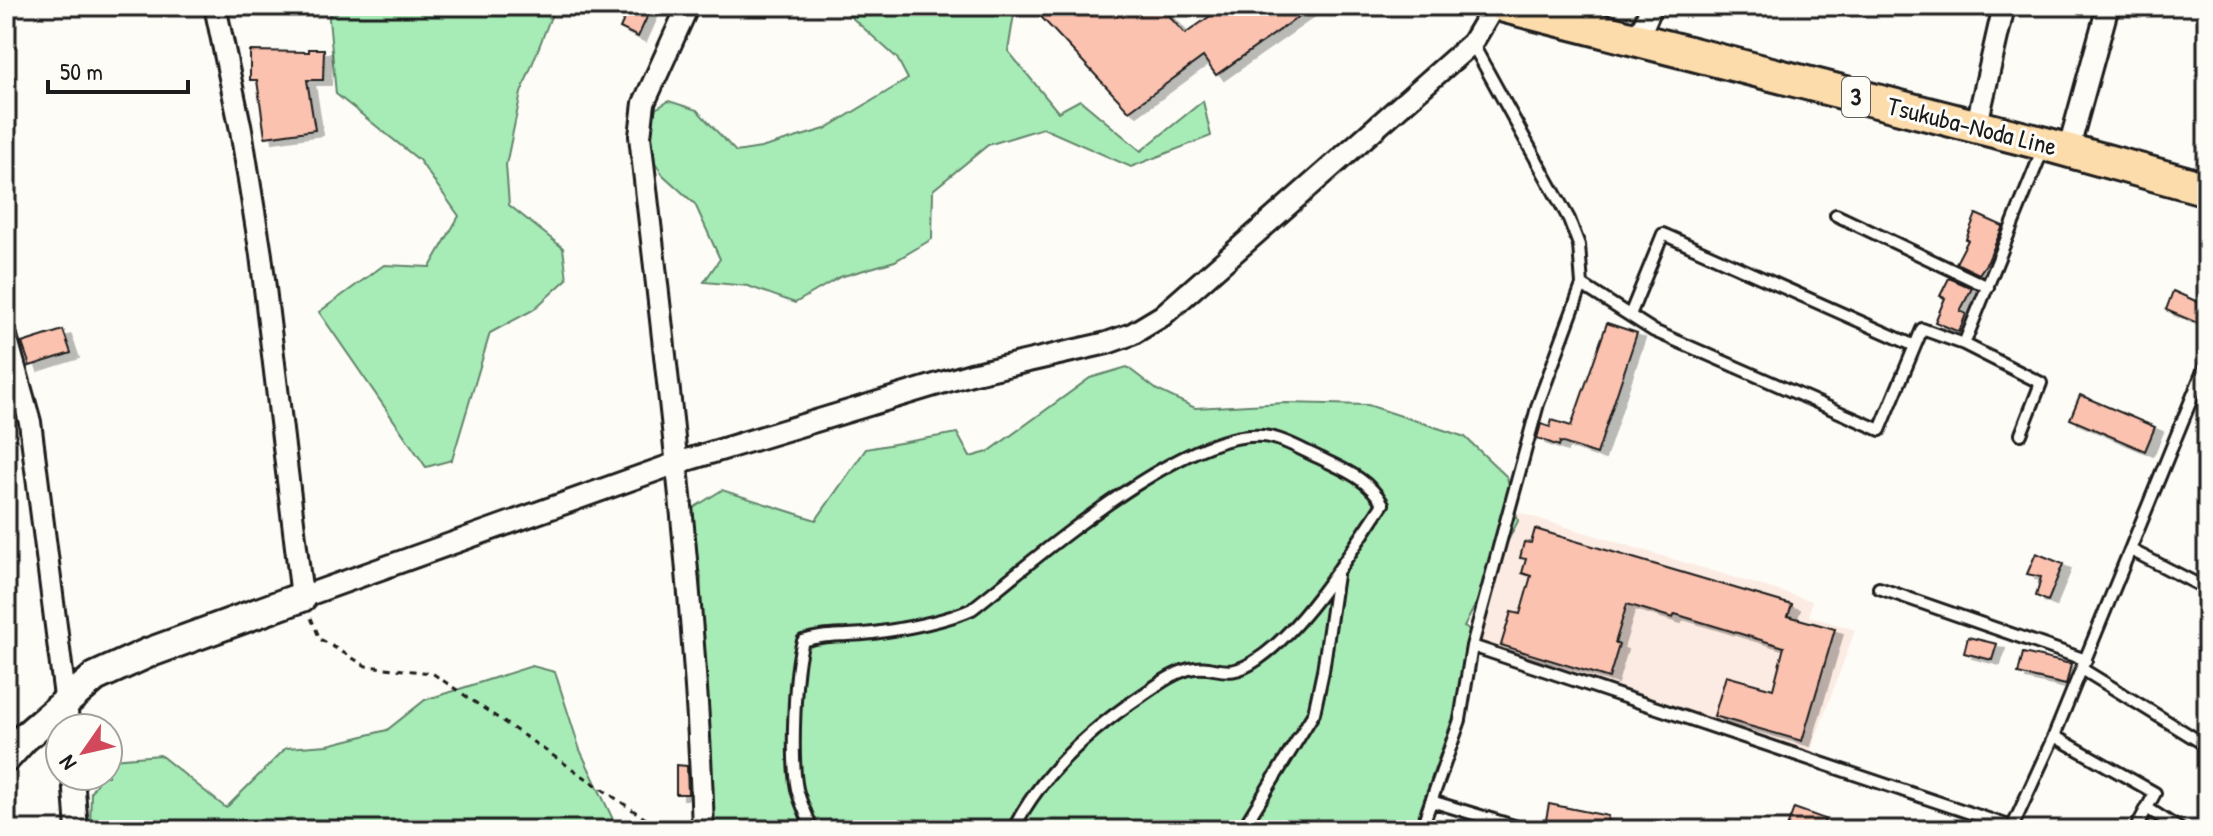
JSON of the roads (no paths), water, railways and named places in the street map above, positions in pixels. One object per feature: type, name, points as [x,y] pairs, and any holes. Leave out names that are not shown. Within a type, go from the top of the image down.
[{"type":"main road","name":"Tsukuba-Noda Line","points":[[1505,6],[2057,147],[2207,189]]},
{"type":"street","points":[[215,6],[241,130],[261,255],[302,597]]},
{"type":"street","points":[[688,6],[644,103],[640,136],[677,463],[699,729],[703,830]]},
{"type":"street","points":[[6,758],[66,700],[95,677],[148,653],[677,463],[971,374],[1107,343],[1132,334],[1162,316],[1472,43],[1494,6]]},
{"type":"street","points":[[1637,40],[1652,6]]},
{"type":"street","points":[[1976,128],[2004,6]]},
{"type":"street","points":[[2057,147],[2108,6]]},
{"type":"street","points":[[7,340],[30,422],[67,712]]},
{"type":"street","points":[[74,792],[77,830]]},
{"type":"lane","points":[[1421,830],[1460,720],[1472,646],[1538,404],[1582,285],[1579,245],[1569,219],[1472,43]]},
{"type":"lane","points":[[1964,344],[1988,287],[2057,147]]},
{"type":"lane","points":[[1836,215],[1988,287]]},
{"type":"lane","points":[[1630,315],[1663,234],[1915,346]]},
{"type":"lane","points":[[1582,285],[1654,331],[1880,430],[1922,329],[1964,344],[2041,383],[2021,434]]},
{"type":"lane","points":[[1472,646],[2011,828],[2054,736],[2207,361]]},
{"type":"lane","points":[[2196,389],[2207,394]]},
{"type":"lane","points":[[812,830],[797,789],[797,659],[803,641],[827,634],[848,635],[951,618],[972,609],[1114,499],[1186,455],[1243,437],[1260,435],[1275,438],[1373,487],[1383,504],[1337,571],[1298,620],[1259,659],[1234,672],[1191,668],[1166,679],[1108,718],[1070,754],[1025,806],[1013,830]]},
{"type":"lane","points":[[2131,550],[2207,589]]},
{"type":"lane","points":[[1242,830],[1314,713],[1337,571]]},
{"type":"lane","points":[[1879,588],[2084,664],[2207,746]]},
{"type":"lane","points":[[2054,736],[2155,793],[2135,830]]},
{"type":"lane","points":[[1431,801],[1527,830]]},
{"type":"lane","points":[[2147,808],[2181,830]]}]
